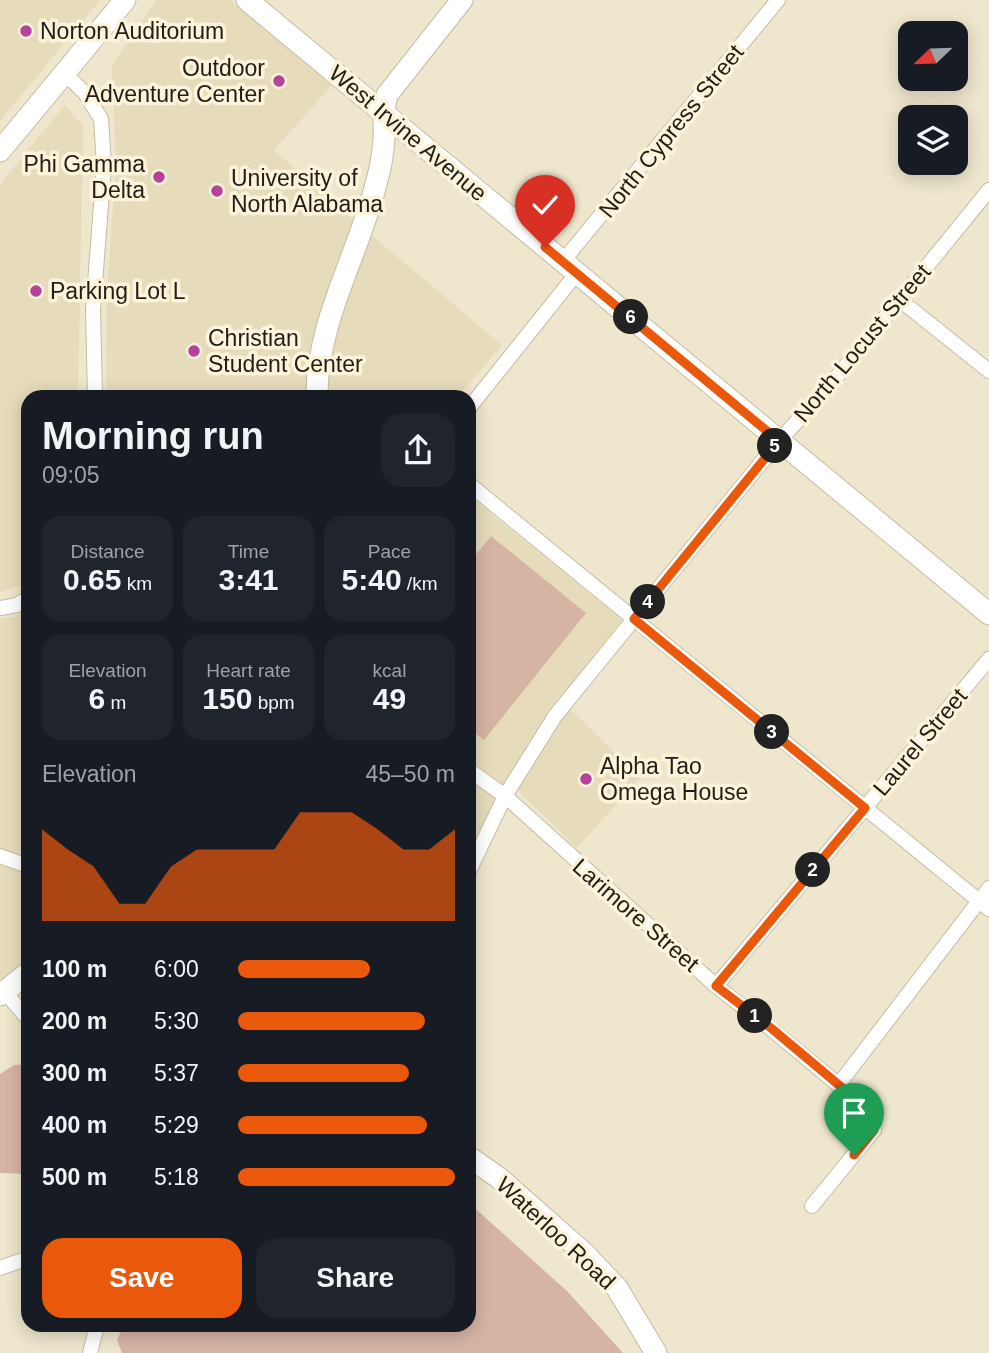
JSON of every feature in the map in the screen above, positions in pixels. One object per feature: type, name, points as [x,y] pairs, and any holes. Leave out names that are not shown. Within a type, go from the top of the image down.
[{"type":"street","points":[[0,151],[125,0]]},
{"type":"street","name":"West Irvine Avenue","points":[[247,0],[989,614]]},
{"type":"street","points":[[317,390],[319,360],[378,179],[384,136],[383,111],[387,95],[462,0]]},
{"type":"street","name":"North Cypress Street","points":[[476,398],[570,267],[778,0]]},
{"type":"street","points":[[65,74],[85,93],[101,119],[104,165],[93,310],[95,390]]},
{"type":"street","name":"North Locust Street","points":[[476,856],[505,796],[555,716],[779,441],[831,384],[989,190]]},
{"type":"street","points":[[900,300],[989,371]]},
{"type":"street","points":[[476,490],[984,905]]},
{"type":"street","points":[[0,608],[21,602]]},
{"type":"street","name":"Laurel Street","points":[[716,986],[989,659]]},
{"type":"street","name":"Larimore Street","points":[[476,775],[505,796],[716,986],[871,1112],[874,1130],[812,1206]]},
{"type":"street","points":[[0,856],[21,864]]},
{"type":"street","points":[[839,1084],[984,905],[989,888]]},
{"type":"street","points":[[21,979],[2,994],[21,1012]]},
{"type":"street","name":"Waterloo Road","points":[[476,1162],[499,1178],[584,1253],[617,1287],[656,1353]]},
{"type":"street","points":[[0,1268],[21,1260]]},
{"type":"street","points":[[90,1353],[95,1332]]},
{"type":"shaded area","points":[[0,0],[100,0],[0,121]]},
{"type":"shaded area","name":"University of North Alabama","points":[[156,0],[230,0],[335,82],[274,150],[502,345],[464,390],[106,390],[107,291],[116,164],[112,65]]},
{"type":"shaded area","points":[[65,105],[83,126],[78,390],[21,390],[21,585],[0,592],[0,184]]},
{"type":"shaded area","points":[[476,502],[622,620],[560,699],[640,778],[577,848],[507,780],[476,836]]},
{"type":"shaded area","points":[[491,536],[586,613],[484,740],[476,734],[476,554]]},
{"type":"shaded area","points":[[21,613],[21,965],[0,980],[0,618]]},
{"type":"shaded area","points":[[21,1064],[21,1174],[0,1173],[0,1074],[14,1065]]},
{"type":"shaded area","points":[[476,1209],[568,1292],[623,1353],[122,1353],[117,1340],[121,1332],[476,1332]]},
{"type":"place","name":"Norton Auditorium","points":[[26,31]]},
{"type":"place","name":"Outdoor Adventure Center","points":[[279,81]]},
{"type":"place","name":"Phi Gamma Delta","points":[[159,177]]},
{"type":"place","name":"University of North Alabama","points":[[217,191]]},
{"type":"place","name":"Parking Lot L","points":[[36,291]]},
{"type":"place","name":"Christian Student Center","points":[[194,351]]},
{"type":"place","name":"Alpha Tao Omega House","points":[[586,779]]},
{"type":"route","points":[[545,247],[779,441],[634,619],[865,808],[716,986],[771,1028],[871,1112],[874,1130],[854,1155]]}]
